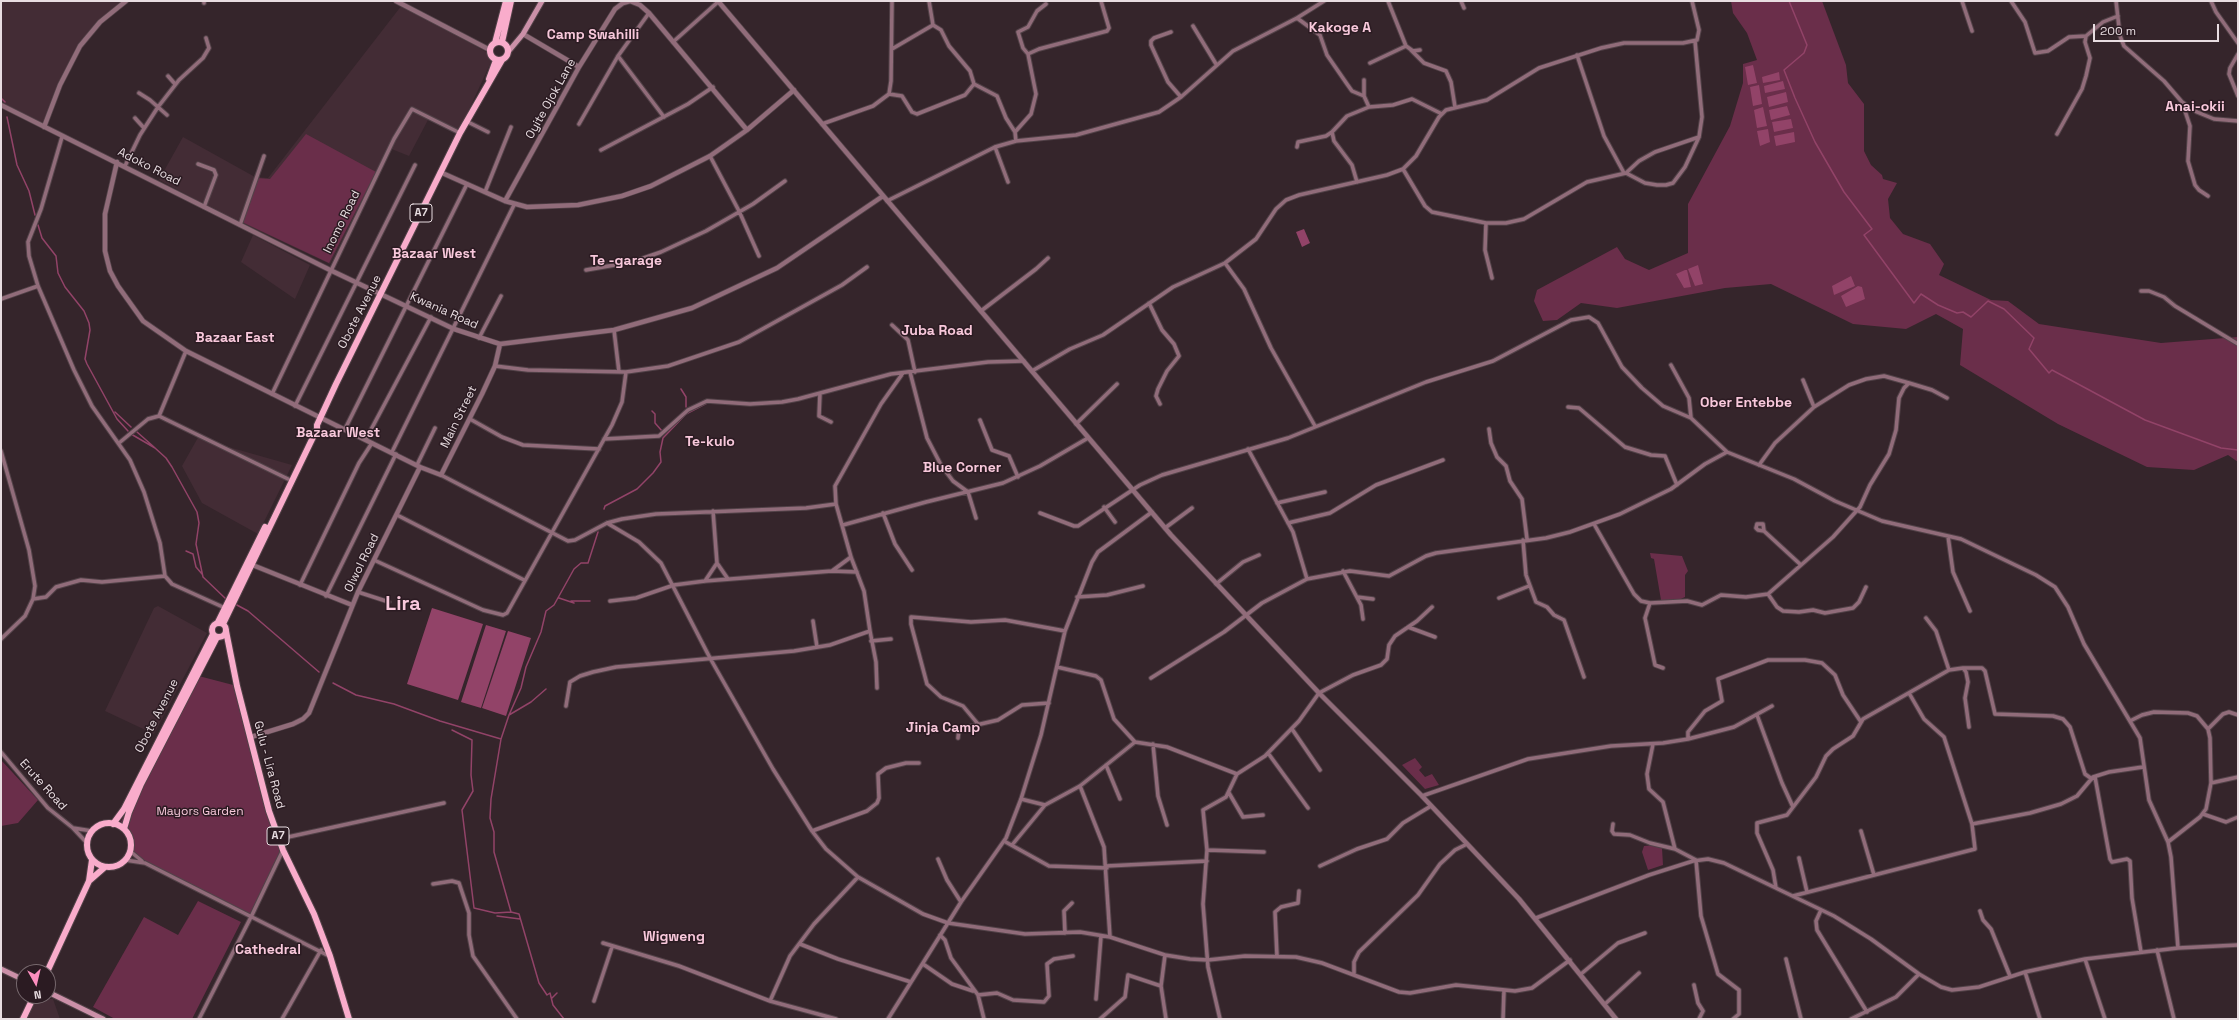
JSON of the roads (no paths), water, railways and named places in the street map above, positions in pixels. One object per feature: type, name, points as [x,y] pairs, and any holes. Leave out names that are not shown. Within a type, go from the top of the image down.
[{"type":"main road","points":[[498,43],[506,1]]},
{"type":"main road","points":[[499,60],[491,56],[490,50],[498,43],[511,1]]},
{"type":"main road","points":[[508,52],[523,34],[542,1]]},
{"type":"main road","points":[[498,43],[506,46],[508,52]]},
{"type":"main road","name":"A7","points":[[499,60],[508,52]]},
{"type":"main road","name":"Obote Avenue","points":[[249,564],[317,429],[317,425],[440,172],[499,60]]},
{"type":"main road","name":"Obote Avenue","points":[[249,564],[288,479],[314,427],[317,425]]},
{"type":"main road","name":"A7","points":[[226,631],[221,623],[225,608],[249,564]]},
{"type":"main road","name":"A7","points":[[216,636],[212,627],[221,623],[249,564]]},
{"type":"main road","points":[[216,636],[224,635],[226,631]]},
{"type":"main road","name":"Gulu - Lira Road","points":[[226,631],[269,811],[283,850],[310,906],[330,956],[349,1019]]},
{"type":"main road","points":[[216,636],[229,647]]},
{"type":"main road","name":"Obote Avenue","points":[[126,811],[216,636]]},
{"type":"main road","points":[[113,824],[126,811]]},
{"type":"main road","points":[[124,829],[113,824],[102,825],[92,831],[87,843],[89,855],[92,860],[105,867],[115,866],[125,860],[130,851],[130,840],[124,829],[126,811]]},
{"type":"main road","points":[[51,964],[89,881],[92,860]]},
{"type":"main road","points":[[89,881],[105,867]]},
{"type":"main road","points":[[1,969],[16,976]]},
{"type":"main road","points":[[56,996],[103,1019]]},
{"type":"main road","points":[[23,1019],[30,1004]]},
{"type":"street","points":[[44,127],[60,85],[80,46],[100,22],[126,1]]},
{"type":"street","points":[[396,1],[490,50]]},
{"type":"street","name":"Oyite Ojok Lane","points":[[505,201],[579,67],[615,9],[622,3],[630,1],[640,5],[649,13],[713,87],[747,130]]},
{"type":"street","points":[[673,42],[718,1],[1165,528],[1244,615],[1319,693],[1422,796],[1536,918],[1616,1019]]},
{"type":"street","points":[[822,124],[874,106],[889,94],[891,81],[892,1]]},
{"type":"street","points":[[929,1],[933,25],[941,30],[949,46],[970,71],[974,84],[997,96],[1006,118],[1015,132],[1016,141]]},
{"type":"street","points":[[1028,54],[1107,31],[1109,28],[1101,1]]},
{"type":"street","points":[[887,201],[995,147],[1016,141],[1055,138],[1098,130],[1149,116],[1167,108],[1181,98],[1216,64],[1244,44],[1297,18],[1324,1]]},
{"type":"street","points":[[1388,1],[1406,46],[1424,63],[1446,71],[1451,82],[1455,107]]},
{"type":"street","points":[[1461,1],[1464,8]]},
{"type":"street","points":[[1032,371],[1070,349],[1103,335],[1173,287],[1225,263],[1256,239],[1276,209],[1286,200],[1299,195],[1387,176],[1403,169],[1416,156],[1442,114],[1455,107],[1487,100],[1533,71],[1577,55],[1621,44],[1695,41],[1699,37],[1699,30],[1692,1]]},
{"type":"street","points":[[1962,1],[1972,31]]},
{"type":"street","points":[[2011,1],[2025,22],[2035,53],[2048,51],[2069,37],[2086,36],[2103,22],[2118,16]]},
{"type":"street","points":[[2117,1],[2120,36],[2124,46],[2164,81],[2182,102],[2206,117],[2238,121]]},
{"type":"street","points":[[2211,1],[2216,12],[2238,42]]},
{"type":"street","points":[[1015,132],[1031,114],[1036,94],[1028,54],[1023,48],[1018,32],[1028,27],[1037,11],[1046,4]]},
{"type":"street","points":[[579,124],[618,56],[649,13]]},
{"type":"street","points":[[1297,18],[1320,35],[1327,55],[1347,84],[1354,93],[1364,96]]},
{"type":"street","points":[[892,49],[933,25]]},
{"type":"street","points":[[1193,26],[1216,64]]},
{"type":"street","points":[[1171,32],[1154,38],[1151,41],[1151,45],[1168,82],[1181,98]]},
{"type":"street","points":[[523,34],[579,67]]},
{"type":"street","points":[[2057,134],[2082,89],[2086,76],[2090,58],[2085,42],[2086,36]]},
{"type":"street","points":[[125,166],[144,128],[158,107],[175,84],[203,58],[209,48],[206,38]]},
{"type":"street","points":[[1577,55],[1604,136],[1625,173],[1645,182],[1657,185],[1673,183],[1686,167],[1699,137],[1702,117],[1695,41]]},
{"type":"street","points":[[1370,63],[1406,46]]},
{"type":"street","points":[[1411,50],[1420,50]]},
{"type":"street","points":[[2238,54],[2230,68],[2229,74],[2238,96]]},
{"type":"street","points":[[618,56],[664,117]]},
{"type":"street","points":[[168,76],[175,84]]},
{"type":"street","points":[[1364,80],[1364,96],[1369,107]]},
{"type":"street","points":[[889,94],[902,96],[912,112],[918,114],[965,95],[974,84]]},
{"type":"street","points":[[601,150],[664,117],[713,87]]},
{"type":"street","points":[[440,172],[514,205],[552,207],[584,204],[622,196],[651,186],[710,156],[747,130],[794,90]]},
{"type":"street","points":[[139,93],[167,115]]},
{"type":"street","points":[[1297,147],[1298,142],[1326,136],[1332,132],[1347,116],[1369,107],[1392,105],[1407,100],[1414,100],[1442,114]]},
{"type":"street","points":[[2182,102],[2190,126],[2188,161],[2196,185],[2199,190],[2208,196]]},
{"type":"street","name":"Adoko Road","points":[[1,105],[330,270],[381,294]]},
{"type":"street","name":"Inomo Road","points":[[272,394],[394,139],[412,109],[460,133]]},
{"type":"street","points":[[135,118],[144,128]]},
{"type":"street","points":[[466,121],[488,132]]},
{"type":"street","points":[[485,192],[511,127]]},
{"type":"street","points":[[1332,132],[1334,141]]},
{"type":"street","points":[[62,136],[41,209],[28,242],[29,256],[38,286],[66,353],[89,400],[120,443],[144,492],[155,525],[165,576],[172,584],[225,608]]},
{"type":"street","points":[[1326,136],[1334,141],[1352,165],[1357,182]]},
{"type":"street","points":[[1403,169],[1425,206],[1432,212],[1486,223],[1522,220],[1587,182],[1625,173],[1639,161],[1655,152],[1699,137]]},
{"type":"street","points":[[995,147],[1008,182]]},
{"type":"street","points":[[240,225],[264,156]]},
{"type":"street","points":[[710,156],[739,211],[759,256]]},
{"type":"street","points":[[117,162],[104,222],[104,243],[110,271],[124,296],[143,321],[186,350],[296,406],[366,439],[571,541],[607,523],[656,514],[806,508],[836,504]]},
{"type":"street","points":[[198,164],[214,170],[216,175],[204,207]]},
{"type":"street","points":[[296,406],[415,165]]},
{"type":"street","points":[[586,270],[647,258],[706,231],[766,196],[785,181]]},
{"type":"street","points":[[345,429],[467,184]]},
{"type":"street","points":[[500,344],[614,330],[692,308],[756,279],[794,257],[883,196]]},
{"type":"street","points":[[326,596],[514,205]]},
{"type":"street","points":[[1486,223],[1485,250],[1492,278]]},
{"type":"street","points":[[981,311],[1048,258]]},
{"type":"street","points":[[1225,263],[1244,289],[1271,348],[1315,426]]},
{"type":"street","points":[[495,366],[528,370],[626,372],[668,366],[739,342],[823,296],[855,277],[867,267]]},
{"type":"street","points":[[1,299],[38,286]]},
{"type":"street","points":[[2141,291],[2149,291],[2164,297],[2175,306],[2238,344]]},
{"type":"street","name":"Kwania Road","points":[[381,294],[454,329],[500,344]]},
{"type":"street","points":[[479,338],[501,296]]},
{"type":"street","points":[[1149,303],[1162,330],[1174,344],[1179,356],[1167,371],[1158,389],[1156,396],[1160,404]]},
{"type":"street","points":[[1040,513],[1074,526],[1082,523],[1104,507],[1132,490],[1162,475],[1288,438],[1426,382],[1493,361],[1571,320],[1584,316],[1589,317],[1598,323],[1620,363],[1642,388],[1663,406],[1691,418],[1727,452],[1794,479],[1857,511],[1882,521],[1948,536],[1978,547],[2036,575],[2055,587],[2068,607],[2084,644],[2130,721],[2142,745],[2143,766],[2149,800],[2168,842],[2172,868],[2178,948]]},
{"type":"street","points":[[366,439],[431,317]]},
{"type":"street","points":[[892,325],[908,340],[915,372]]},
{"type":"street","points":[[614,330],[619,372]]},
{"type":"street","name":"Main Street","points":[[441,476],[495,366],[500,344]]},
{"type":"street","points":[[159,416],[186,350]]},
{"type":"street","points":[[604,439],[658,436],[688,410],[707,401],[750,404],[798,400],[863,380],[903,373],[988,362],[1024,361]]},
{"type":"street","points":[[1671,365],[1688,398],[1691,418]]},
{"type":"street","points":[[374,560],[459,600],[503,615],[507,613],[524,580],[604,439],[622,402],[626,372]]},
{"type":"street","points":[[910,372],[927,438],[937,458],[953,481],[968,492],[976,518]]},
{"type":"street","points":[[877,688],[876,662],[864,591],[851,557],[836,504],[836,482],[881,404],[903,373]]},
{"type":"street","points":[[1759,465],[1775,444],[1814,407],[1849,385],[1866,379],[1884,376],[1932,390],[1947,398]]},
{"type":"street","points":[[1803,380],[1814,407]]},
{"type":"street","points":[[1594,524],[1634,594],[1641,601],[1650,603],[1685,601],[1702,605],[1720,595],[1754,597],[1768,594],[1833,537],[1857,511],[1870,485],[1889,454],[1896,430],[1900,395],[1909,383]]},
{"type":"street","points":[[1076,424],[1117,384]]},
{"type":"street","points":[[820,394],[819,416],[831,422]]},
{"type":"street","points":[[1568,407],[1579,408],[1625,447],[1651,455],[1665,456],[1678,485]]},
{"type":"street","points":[[120,443],[148,418],[159,416],[288,479]]},
{"type":"street","points":[[470,419],[502,437],[523,445],[599,449]]},
{"type":"street","points":[[980,420],[992,450],[1009,456],[1018,477]]},
{"type":"street","points":[[418,466],[435,428]]},
{"type":"street","points":[[1489,429],[1491,443],[1497,457],[1506,466],[1510,481],[1522,499],[1525,540],[1525,570],[1529,586],[1536,603],[1547,607],[1554,616],[1566,623],[1584,677]]},
{"type":"street","points":[[842,526],[882,513],[1003,483],[1018,477],[1088,438]]},
{"type":"street","points":[[300,585],[359,463],[372,442]]},
{"type":"street","points":[[1248,449],[1294,535],[1307,579]]},
{"type":"street","points":[[1,451],[29,550],[34,574],[34,599],[18,624],[1,639]]},
{"type":"street","points":[[1151,678],[1224,632],[1244,615],[1262,603],[1307,579],[1343,571],[1389,576],[1400,572],[1418,559],[1436,553],[1557,536],[1620,514],[1678,485],[1705,464],[1727,452]]},
{"type":"street","points":[[1288,523],[1330,513],[1376,486],[1443,460]]},
{"type":"street","name":"Olwol Road","points":[[251,737],[293,724],[306,716],[352,605],[397,516],[418,466]]},
{"type":"street","points":[[1277,502],[1325,492]]},
{"type":"street","points":[[1104,507],[1115,522]]},
{"type":"street","points":[[1165,528],[1192,508]]},
{"type":"street","points":[[713,511],[717,563],[728,579]]},
{"type":"street","points":[[888,1019],[940,934],[1004,842],[1021,799],[1049,703],[1065,632],[1092,562],[1098,552],[1152,512]]},
{"type":"street","points":[[882,513],[895,544],[912,570]]},
{"type":"street","points":[[397,516],[524,580]]},
{"type":"street","points":[[607,523],[626,533],[650,551],[661,563],[674,585],[710,658],[773,769],[812,831],[833,856],[858,877],[924,914],[948,923],[1025,934],[1080,932],[1110,937],[1165,955],[1208,960],[1245,956],[1277,956],[1322,963],[1354,973],[1405,993],[1422,992],[1456,985],[1504,990],[1532,988],[1570,960]]},
{"type":"street","points":[[1764,531],[1801,565]]},
{"type":"street","points":[[1948,536],[1952,572],[1970,611]]},
{"type":"street","points":[[1216,584],[1243,562],[1259,555]]},
{"type":"street","points":[[832,571],[851,557]]},
{"type":"street","points":[[705,581],[717,563]]},
{"type":"street","points":[[249,564],[326,596],[352,605]]},
{"type":"street","points":[[610,601],[636,598],[674,585],[705,581],[832,571],[857,572]]},
{"type":"street","points":[[1343,571],[1361,605],[1363,619]]},
{"type":"street","points":[[34,599],[46,597],[56,587],[81,580],[99,582],[165,576]]},
{"type":"street","points":[[1078,597],[1108,595],[1143,586]]},
{"type":"street","points":[[1499,598],[1529,586]]},
{"type":"street","points":[[1768,594],[1777,607],[1783,610],[1799,612],[1813,610],[1826,613],[1853,608],[1859,602],[1866,587]]},
{"type":"street","points":[[358,592],[389,602]]},
{"type":"street","points":[[1357,597],[1373,599]]},
{"type":"street","points":[[1650,603],[1645,618],[1655,665],[1663,668]]},
{"type":"street","points":[[1220,1019],[1210,983],[1203,904],[1207,850],[1202,810],[1222,800],[1229,793],[1236,774],[1254,764],[1268,753],[1292,729],[1319,693],[1352,676],[1381,665],[1387,659],[1390,642],[1432,607]]},
{"type":"street","points":[[978,724],[963,706],[941,698],[927,684],[911,624],[911,617],[969,622],[1005,620],[1065,632]]},
{"type":"street","points":[[1926,618],[1936,631],[1949,670]]},
{"type":"street","points":[[813,621],[817,647]]},
{"type":"street","points":[[1408,627],[1435,637]]},
{"type":"street","points":[[566,706],[570,682],[580,676],[616,667],[817,647],[830,645],[870,631]]},
{"type":"street","points":[[872,641],[891,639]]},
{"type":"street","points":[[1688,740],[1688,732],[1705,711],[1722,701],[1717,682],[1719,677],[1761,662],[1779,659],[1818,661],[1830,669],[1839,682],[1844,698],[1861,722]]},
{"type":"street","points":[[1057,667],[1089,674],[1101,680],[1114,719],[1135,742],[1153,744],[1174,749],[1236,774]]},
{"type":"street","points":[[1963,668],[1966,672],[1968,682],[1965,698],[1969,727]]},
{"type":"street","points":[[1776,888],[1773,870],[1756,827],[1757,824],[1762,821],[1785,816],[1819,772],[1826,756],[1833,749],[1854,736],[1861,722],[1872,713],[1949,670],[1982,668],[1985,671],[1995,714],[2053,716],[2063,719],[2070,727],[2085,774],[2094,778]]},
{"type":"street","points":[[1793,896],[1975,849],[1972,824],[1944,737],[1924,719],[1910,693]]},
{"type":"street","points":[[958,738],[958,730],[998,720],[1022,706],[1049,703]]},
{"type":"street","points":[[1422,796],[1528,759],[1611,746],[1653,744],[1688,740],[1721,731],[1757,715],[1772,706]]},
{"type":"street","points":[[2130,721],[2142,715],[2154,712],[2188,713],[2197,716],[2208,729],[2210,738],[2212,783],[2208,805],[2203,814],[2168,842]]},
{"type":"street","points":[[2208,729],[2226,713],[2238,714]]},
{"type":"street","points":[[1757,715],[1782,783],[1793,807]]},
{"type":"street","points":[[1292,729],[1320,770]]},
{"type":"street","points":[[1012,845],[1045,805],[1080,786],[1135,742]]},
{"type":"street","points":[[1153,744],[1158,796],[1167,825]]},
{"type":"street","points":[[1653,744],[1647,774],[1648,784],[1650,791],[1663,802],[1675,849]]},
{"type":"street","name":"Erute Road","points":[[1,752],[48,808],[73,828],[87,843]]},
{"type":"street","points":[[1268,753],[1308,808]]},
{"type":"street","points":[[812,831],[867,811],[879,798],[878,774],[886,768],[906,763],[919,763]]},
{"type":"street","points":[[1106,765],[1120,798]]},
{"type":"street","points":[[1972,824],[2030,813],[2069,801],[2079,794],[2094,778],[2121,769],[2143,766]]},
{"type":"street","points":[[2212,783],[2238,776]]},
{"type":"street","points":[[2094,778],[2110,859],[2112,862],[2127,859],[2130,861],[2132,898],[2141,952]]},
{"type":"street","points":[[1080,786],[1102,841],[1106,867],[1110,937]]},
{"type":"street","points":[[1229,793],[1243,817],[1263,815]]},
{"type":"street","points":[[1021,799],[1045,805]]},
{"type":"street","points":[[279,839],[444,803]]},
{"type":"street","points":[[1320,866],[1357,849],[1387,839],[1403,823],[1431,806]]},
{"type":"street","points":[[2203,814],[2226,822],[2238,817]]},
{"type":"street","points":[[1613,824],[1612,831],[1614,834],[1630,835],[1650,843],[1675,849],[1696,860]]},
{"type":"street","points":[[73,828],[92,831]]},
{"type":"street","points":[[1861,831],[1874,875]]},
{"type":"street","points":[[1004,842],[1049,866],[1106,867],[1207,861]]},
{"type":"street","points":[[1354,973],[1354,962],[1359,952],[1418,895],[1448,856],[1467,844]]},
{"type":"street","points":[[199,1019],[252,917],[283,850]]},
{"type":"street","points":[[1207,850],[1264,852]]},
{"type":"street","points":[[130,851],[143,862],[321,950],[330,956]]},
{"type":"street","points":[[1536,918],[1595,894],[1696,860],[1708,858],[1720,861],[1821,910],[1859,931],[1941,987],[1957,990],[1979,987],[2025,972],[2085,959],[2178,948],[2238,945]]},
{"type":"street","points":[[1799,858],[1807,892]]},
{"type":"street","points":[[125,860],[143,862]]},
{"type":"street","points":[[938,860],[947,880],[961,902]]},
{"type":"street","points":[[1696,860],[1701,916],[1718,974],[1739,990],[1739,1014],[1733,1019]]},
{"type":"street","points":[[770,1001],[784,967],[814,924],[858,877]]},
{"type":"street","points":[[433,884],[452,881],[459,883],[469,913],[468,935],[473,956],[517,1019]]},
{"type":"street","points":[[1277,956],[1274,912],[1281,907],[1298,903],[1299,891]]},
{"type":"street","points":[[1065,933],[1064,911],[1072,902]]},
{"type":"street","points":[[1821,910],[1816,921],[1817,930],[1868,1012]]},
{"type":"street","points":[[1980,911],[1983,920],[1991,929],[2010,976]]},
{"type":"street","points":[[940,934],[945,940],[949,956],[973,992]]},
{"type":"street","points":[[1581,974],[1618,943],[1645,934]]},
{"type":"street","points":[[1096,999],[1101,936]]},
{"type":"street","points":[[603,944],[679,966],[770,1001],[836,1019]]},
{"type":"street","points":[[800,944],[838,959],[911,982]]},
{"type":"street","points":[[594,1001],[612,947]]},
{"type":"street","points":[[282,1019],[321,950]]},
{"type":"street","points":[[2157,950],[2174,1019]]},
{"type":"street","points":[[1165,955],[1161,986],[1166,1019]]},
{"type":"street","points":[[923,964],[952,984],[978,995],[997,993],[1010,999],[1044,1002],[1049,996],[1047,964],[1054,959],[1073,956]]},
{"type":"street","points":[[1786,958],[1801,1019]]},
{"type":"street","points":[[2085,959],[2105,1019]]},
{"type":"street","points":[[2025,972],[2040,1019]]},
{"type":"street","points":[[1605,1004],[1639,973]]},
{"type":"street","points":[[1852,1019],[1896,997],[1920,974]]},
{"type":"street","points":[[1100,1019],[1125,997],[1128,975],[1161,986]]},
{"type":"street","points":[[1694,986],[1698,1003],[1704,1011],[1699,1019]]},
{"type":"street","points":[[1504,990],[1504,1019]]},
{"type":"street","points":[[978,995],[984,1019]]},
{"type":"waterway","points":[[1789,1],[1807,45],[1804,53],[1784,70],[1795,98],[1815,142],[1844,192],[1872,229],[1864,235],[1914,303],[1921,294],[1938,305],[1957,313],[1963,312],[1971,317],[1988,301],[2004,309],[2034,338],[2029,349],[2049,373],[2052,370],[2145,420],[2221,448],[2238,450]]},
{"type":"waterway","points":[[1,98],[5,102]]},
{"type":"waterway","points":[[7,117],[17,165],[29,191],[35,215]]},
{"type":"waterway","points":[[38,225],[42,238],[56,256],[58,273],[65,287],[84,311],[89,323],[90,330],[85,359],[87,364],[117,419],[128,431]]},
{"type":"waterway","points":[[681,389],[686,397],[686,407]]},
{"type":"waterway","points":[[604,509],[605,506],[637,489],[653,473],[661,462],[660,452],[663,438],[686,414],[707,403]]},
{"type":"waterway","points":[[652,411],[655,414],[655,423],[662,431]]},
{"type":"waterway","points":[[115,412],[131,427]]},
{"type":"waterway","points":[[137,432],[154,447]]},
{"type":"waterway","points":[[131,434],[155,448],[166,458],[172,467],[197,512],[199,523],[196,544],[203,577],[226,599]]},
{"type":"waterway","points":[[564,1019],[553,1005],[550,993],[547,995],[539,983],[519,914],[511,912],[494,852],[494,832],[490,818],[491,799],[501,739],[509,715],[521,688],[526,667],[541,632],[546,611],[554,605],[574,569],[581,563],[588,563],[598,532]]},
{"type":"waterway","points":[[186,551],[193,554],[196,567],[202,574]]},
{"type":"waterway","points":[[559,598],[574,603]]},
{"type":"waterway","points":[[571,601],[590,601]]},
{"type":"waterway","points":[[235,604],[248,611],[319,672]]},
{"type":"waterway","points":[[333,683],[356,695],[394,704],[440,721],[501,739]]},
{"type":"waterway","points":[[509,715],[531,702],[546,689]]},
{"type":"waterway","points":[[452,730],[472,740],[471,775],[473,791],[462,810],[474,908],[495,913],[511,912]]},
{"type":"waterway","points":[[497,916],[520,919]]},
{"type":"waterway","points":[[552,998],[557,993]]},
{"type":"district","name":"Kakoge A","points":[[1340,28]]},
{"type":"district","name":"Camp Swahilli","points":[[593,35]]},
{"type":"district","name":"Anai-okii","points":[[2195,107]]},
{"type":"district","name":"Bazaar West","points":[[434,254]]},
{"type":"district","name":"Te -garage","points":[[626,261]]},
{"type":"district","name":"Juba Road","points":[[937,331]]},
{"type":"district","name":"Bazaar East","points":[[235,338]]},
{"type":"district","name":"Ober Entebbe","points":[[1746,403]]},
{"type":"district","name":"Bazaar West","points":[[338,433]]},
{"type":"district","name":"Te-kulo","points":[[710,442]]},
{"type":"district","name":"Blue Corner","points":[[962,468]]},
{"type":"district","name":"Lira","points":[[403,605]]},
{"type":"district","name":"Jinja Camp","points":[[943,728]]},
{"type":"district","name":"Wigweng","points":[[674,937]]},
{"type":"district","name":"Cathedral","points":[[268,950]]},
{"type":"park label","name":"Mayors Garden","points":[[200,812]]}]
